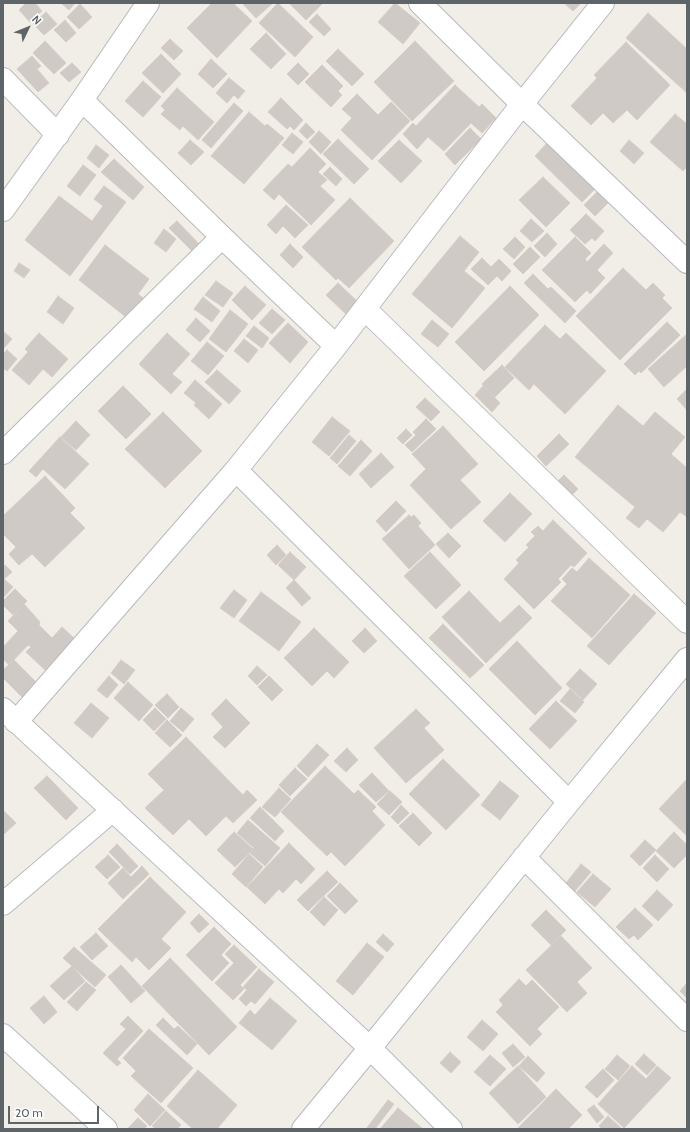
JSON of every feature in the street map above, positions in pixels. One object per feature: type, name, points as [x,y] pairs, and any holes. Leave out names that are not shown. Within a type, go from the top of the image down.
[{"type":"street","points":[[3,210],[82,100],[148,3]]},
{"type":"street","points":[[420,3],[522,104],[687,262]]},
{"type":"street","points":[[451,1129],[370,1048],[10,716],[236,470],[336,346],[522,104],[603,3]]},
{"type":"street","points":[[3,79],[58,134]]},
{"type":"street","points":[[82,100],[336,346]]},
{"type":"street","points":[[3,453],[222,237]]},
{"type":"street","points":[[365,309],[687,622]]},
{"type":"street","points":[[236,470],[569,802]]},
{"type":"street","points":[[302,1129],[687,660]]},
{"type":"street","points":[[3,904],[113,810]]},
{"type":"street","points":[[524,857],[687,1020]]},
{"type":"street","points":[[3,1036],[106,1129]]},
{"type":"building","points":[[26,3],[35,3],[42,11],[30,22],[19,10]]},
{"type":"building","points":[[61,3],[75,3],[69,10]]},
{"type":"building","points":[[212,3],[233,3],[252,21],[217,58],[187,28]]},
{"type":"building","points":[[242,3],[273,3],[256,18]]},
{"type":"building","points":[[278,3],[313,37],[295,57],[259,23]]},
{"type":"building","points":[[289,3],[323,3],[306,20]]},
{"type":"building","points":[[395,3],[420,23],[403,44],[378,22]]},
{"type":"building","points":[[564,3],[581,3],[573,11]]},
{"type":"building","points":[[80,4],[92,17],[79,29],[67,17]]},
{"type":"building","points":[[46,12],[57,24],[44,35],[33,24]]},
{"type":"building","points":[[648,13],[687,49],[687,93],[626,38]]},
{"type":"building","points":[[317,14],[331,29],[324,36],[309,22]]},
{"type":"building","points":[[65,20],[76,33],[66,42],[54,30]]},
{"type":"building","points":[[266,33],[286,54],[271,69],[250,49]]},
{"type":"building","points":[[170,39],[183,51],[174,60],[161,48]]},
{"type":"building","points":[[45,41],[66,63],[54,74],[33,53]]},
{"type":"building","points":[[415,41],[454,81],[412,121],[374,82]]},
{"type":"building","points":[[626,42],[670,85],[637,120],[627,110],[613,123],[603,113],[591,125],[571,106],[597,78],[594,75]]},
{"type":"building","points":[[338,49],[364,74],[352,86],[326,61]]},
{"type":"building","points":[[161,54],[181,74],[163,93],[142,73]]},
{"type":"building","points":[[32,56],[41,66],[37,69],[49,83],[38,92],[17,69]]},
{"type":"building","points":[[211,59],[227,74],[213,88],[198,74]]},
{"type":"building","points":[[72,63],[81,72],[69,82],[60,73]]},
{"type":"building","points":[[298,63],[309,74],[298,85],[287,74]]},
{"type":"building","points":[[322,65],[343,86],[338,91],[342,95],[331,107],[305,82]]},
{"type":"building","points":[[229,78],[245,91],[238,99],[234,95],[227,103],[216,93]]},
{"type":"building","points":[[143,81],[161,97],[143,117],[125,101]]},
{"type":"building","points":[[455,85],[479,107],[482,104],[496,118],[482,133],[471,123],[444,151],[428,137],[417,149],[403,134],[413,123],[416,126]]},
{"type":"building","points":[[177,88],[214,122],[198,140],[183,126],[180,130],[161,114],[165,110],[161,106]]},
{"type":"building","points":[[357,94],[378,115],[391,102],[410,121],[372,160],[341,130],[352,118],[342,109]]},
{"type":"building","points":[[281,98],[303,120],[294,130],[290,126],[287,129],[268,112]]},
{"type":"building","points":[[234,103],[243,111],[211,148],[202,140]]},
{"type":"building","points":[[249,112],[265,126],[267,124],[284,138],[244,184],[211,156]]},
{"type":"building","points":[[675,114],[687,124],[687,167],[683,171],[650,142]]},
{"type":"building","points":[[306,123],[315,132],[307,139],[299,131]]},
{"type":"building","points":[[470,128],[481,139],[455,165],[445,154]]},
{"type":"building","points":[[319,131],[331,142],[321,154],[309,142]]},
{"type":"building","points":[[292,133],[303,142],[293,154],[282,145]]},
{"type":"building","points":[[338,139],[369,169],[354,184],[323,154]]},
{"type":"building","points":[[190,140],[204,152],[191,165],[178,153]]},
{"type":"building","points":[[399,140],[422,161],[401,183],[378,161]]},
{"type":"building","points":[[629,140],[644,153],[634,164],[620,151]]},
{"type":"building","points":[[547,143],[595,189],[582,202],[535,156]]},
{"type":"building","points":[[96,145],[109,155],[99,168],[87,158]]},
{"type":"building","points":[[310,148],[326,164],[318,172],[327,180],[320,186],[335,200],[311,225],[279,194],[274,200],[263,190],[288,164],[292,167]]},
{"type":"building","points":[[114,159],[144,187],[133,200],[101,172]]},
{"type":"building","points":[[83,165],[96,175],[80,196],[67,186]]},
{"type":"building","points":[[330,167],[342,179],[336,186],[323,174]]},
{"type":"building","points":[[543,177],[570,203],[546,227],[519,200]]},
{"type":"building","points":[[104,186],[126,202],[70,276],[25,240],[59,196],[92,221],[103,206],[94,199]]},
{"type":"building","points":[[597,192],[608,203],[595,216],[584,205]]},
{"type":"building","points":[[350,198],[394,241],[349,288],[338,278],[336,280],[302,247]]},
{"type":"building","points":[[286,205],[308,225],[295,238],[283,226],[276,234],[267,225]]},
{"type":"building","points":[[586,214],[604,231],[595,241],[592,238],[585,244],[570,230]]},
{"type":"building","points":[[531,219],[544,231],[532,242],[520,231]]},
{"type":"building","points":[[177,221],[200,245],[193,252],[169,228]]},
{"type":"building","points":[[164,229],[176,239],[166,252],[154,243]]},
{"type":"building","points":[[547,233],[557,244],[545,257],[534,246]]},
{"type":"building","points":[[460,236],[479,252],[464,271],[485,288],[452,328],[412,294]]},
{"type":"building","points":[[515,237],[525,247],[514,259],[503,249]]},
{"type":"building","points":[[575,237],[591,253],[585,259],[587,262],[604,244],[613,253],[597,270],[605,278],[590,294],[587,290],[575,302],[542,270]]},
{"type":"building","points":[[290,244],[303,257],[293,268],[280,255]]},
{"type":"building","points":[[105,245],[149,279],[138,294],[146,300],[131,321],[79,280]]},
{"type":"building","points":[[530,247],[540,257],[523,274],[513,264]]},
{"type":"building","points":[[482,258],[491,267],[499,259],[511,271],[502,281],[497,276],[488,285],[471,269]]},
{"type":"building","points":[[19,263],[30,270],[24,278],[14,271]]},
{"type":"building","points":[[623,268],[646,290],[653,283],[665,295],[662,298],[672,308],[620,360],[576,316]]},
{"type":"building","points":[[533,274],[548,289],[551,287],[576,311],[565,323],[524,283]]},
{"type":"building","points":[[216,281],[233,293],[223,307],[205,295]]},
{"type":"building","points":[[338,283],[360,304],[348,316],[326,295]]},
{"type":"building","points":[[245,286],[266,305],[252,320],[232,300]]},
{"type":"building","points":[[510,286],[539,315],[484,371],[455,342]]},
{"type":"building","points":[[58,296],[74,308],[63,324],[47,312]]},
{"type":"building","points":[[203,297],[220,311],[212,322],[194,309]]},
{"type":"building","points":[[272,309],[285,320],[272,334],[259,323]]},
{"type":"building","points":[[230,310],[248,324],[226,352],[209,339]]},
{"type":"building","points":[[196,318],[210,331],[200,342],[186,330]]},
{"type":"building","points":[[432,320],[449,334],[438,347],[421,334]]},
{"type":"building","points":[[667,322],[680,335],[641,373],[639,371],[635,375],[624,364]]},
{"type":"building","points":[[288,323],[308,342],[290,363],[269,343]]},
{"type":"building","points":[[545,325],[560,339],[566,333],[606,371],[565,414],[534,384],[529,390],[505,367]]},
{"type":"building","points":[[254,326],[269,338],[262,348],[246,336]]},
{"type":"building","points":[[3,331],[12,339],[3,349]]},
{"type":"building","points":[[39,333],[68,359],[52,377],[43,369],[29,385],[12,370],[28,352],[25,349]]},
{"type":"building","points":[[167,333],[190,354],[172,374],[182,382],[171,394],[139,364]]},
{"type":"building","points":[[687,334],[687,366],[664,387],[648,369]]},
{"type":"building","points":[[244,339],[258,350],[248,363],[234,351]]},
{"type":"building","points":[[207,342],[224,356],[208,375],[191,361]]},
{"type":"building","points":[[7,350],[17,359],[7,371],[3,368],[3,354]]},
{"type":"building","points":[[502,365],[514,378],[495,397],[482,384]]},
{"type":"building","points":[[217,370],[241,391],[229,404],[205,382]]},
{"type":"building","points":[[195,380],[222,404],[209,419],[194,405],[196,403],[184,393]]},
{"type":"building","points":[[123,386],[151,414],[126,439],[98,411]]},
{"type":"building","points":[[483,386],[500,403],[492,412],[475,395]]},
{"type":"building","points":[[687,389],[687,410],[677,399]]},
{"type":"building","points":[[425,398],[440,412],[431,421],[416,407]]},
{"type":"building","points":[[618,405],[643,426],[655,412],[685,437],[671,454],[687,468],[687,517],[680,512],[663,532],[647,519],[639,528],[626,518],[635,507],[575,457]]},
{"type":"building","points":[[163,412],[202,451],[165,488],[125,449]]},
{"type":"building","points":[[332,417],[350,431],[329,456],[312,442]]},
{"type":"building","points":[[426,419],[436,429],[412,452],[405,445],[416,435],[413,432]]},
{"type":"building","points":[[76,421],[90,435],[76,450],[61,437]]},
{"type":"building","points":[[443,426],[478,464],[460,480],[481,502],[451,529],[410,485],[426,469],[412,454]]},
{"type":"building","points":[[406,429],[412,435],[403,444],[397,438]]},
{"type":"building","points":[[559,434],[569,444],[546,466],[537,456]]},
{"type":"building","points":[[349,435],[356,441],[337,464],[330,458]]},
{"type":"building","points":[[60,437],[89,464],[65,489],[43,469],[36,477],[29,471]]},
{"type":"building","points":[[361,440],[372,451],[350,476],[338,466]]},
{"type":"building","points":[[381,453],[394,467],[371,488],[359,474]]},
{"type":"building","points":[[564,475],[578,489],[567,500],[553,486]]},
{"type":"building","points":[[45,476],[75,508],[70,513],[85,528],[45,567],[32,554],[19,565],[9,554],[16,547],[3,534],[3,516]]},
{"type":"building","points":[[510,493],[532,514],[505,542],[483,521]]},
{"type":"building","points":[[396,501],[406,511],[386,532],[376,521]]},
{"type":"building","points":[[409,515],[411,517],[414,515],[421,523],[418,526],[435,545],[409,569],[382,539]]},
{"type":"building","points":[[553,520],[587,553],[574,567],[571,565],[558,579],[561,582],[534,609],[504,579],[519,563],[516,560],[529,547],[526,545],[535,536],[531,532],[538,526],[543,531]]},
{"type":"building","points":[[448,533],[461,546],[449,558],[436,544]]},
{"type":"building","points":[[277,545],[286,555],[276,565],[267,555]]},
{"type":"building","points":[[290,552],[306,567],[294,580],[278,565]]},
{"type":"building","points":[[430,552],[461,585],[436,609],[404,576]]},
{"type":"building","points":[[589,558],[630,595],[592,638],[551,601],[567,584],[562,579],[572,568],[577,572]]},
{"type":"building","points":[[5,565],[12,572],[4,579],[13,587],[3,598],[3,568]]},
{"type":"building","points":[[294,580],[311,598],[302,606],[286,588]]},
{"type":"building","points":[[15,589],[27,601],[13,615],[3,605],[3,601]]},
{"type":"building","points":[[234,590],[247,600],[234,618],[220,608]]},
{"type":"building","points":[[469,591],[500,623],[519,605],[532,618],[486,663],[442,617]]},
{"type":"building","points":[[261,592],[301,622],[279,651],[239,621]]},
{"type":"building","points":[[634,594],[656,613],[609,665],[587,646]]},
{"type":"building","points":[[24,604],[40,622],[39,625],[52,638],[62,627],[75,639],[45,670],[26,652],[31,647],[28,645],[9,665],[3,659],[3,647],[18,631],[8,621]]},
{"type":"building","points":[[443,624],[484,665],[470,678],[429,638]]},
{"type":"building","points":[[314,628],[349,662],[334,678],[327,671],[312,686],[284,658]]},
{"type":"building","points":[[365,628],[377,641],[364,653],[352,641]]},
{"type":"building","points":[[517,641],[562,688],[535,715],[489,669]]},
{"type":"building","points":[[14,660],[39,685],[25,700],[3,678],[3,670]]},
{"type":"building","points":[[121,660],[135,670],[124,684],[111,673]]},
{"type":"building","points":[[257,666],[267,675],[257,685],[248,676]]},
{"type":"building","points":[[580,669],[597,684],[583,700],[566,684]]},
{"type":"building","points":[[109,676],[118,685],[107,698],[97,690]]},
{"type":"building","points":[[269,676],[283,690],[272,701],[258,687]]},
{"type":"building","points":[[128,682],[153,705],[139,721],[114,698]]},
{"type":"building","points":[[570,689],[584,702],[575,713],[560,701]]},
{"type":"building","points":[[167,694],[179,707],[168,718],[155,705]]},
{"type":"building","points":[[226,699],[250,723],[225,748],[213,737],[223,727],[211,714]]},
{"type":"building","points":[[556,701],[577,721],[550,749],[529,729]]},
{"type":"building","points":[[91,703],[109,718],[92,738],[74,723]]},
{"type":"building","points":[[155,708],[166,719],[154,731],[143,720]]},
{"type":"building","points":[[181,708],[194,719],[183,732],[170,721]]},
{"type":"building","points":[[416,709],[430,723],[424,728],[444,750],[406,783],[374,748]]},
{"type":"building","points":[[167,720],[182,735],[170,747],[155,733]]},
{"type":"building","points":[[186,737],[243,795],[247,790],[257,800],[233,823],[226,816],[206,836],[189,819],[173,835],[145,808],[164,790],[148,774]]},
{"type":"building","points":[[317,744],[329,755],[308,777],[297,766]]},
{"type":"building","points":[[347,748],[358,760],[346,772],[334,761]]},
{"type":"building","points":[[443,759],[480,795],[446,830],[409,794]]},
{"type":"building","points":[[325,766],[354,794],[358,790],[376,807],[372,811],[385,825],[345,866],[331,852],[327,856],[281,812]]},
{"type":"building","points":[[295,768],[307,779],[290,796],[279,785]]},
{"type":"building","points":[[372,773],[389,791],[376,802],[359,785]]},
{"type":"building","points":[[47,776],[78,808],[66,820],[34,788]]},
{"type":"building","points":[[687,779],[687,836],[659,809]]},
{"type":"building","points":[[500,781],[519,796],[500,820],[481,805]]},
{"type":"building","points":[[279,788],[291,799],[275,817],[262,807]]},
{"type":"building","points":[[390,791],[402,802],[389,815],[377,804]]},
{"type":"building","points":[[401,805],[409,813],[398,824],[391,817]]},
{"type":"building","points":[[260,807],[284,831],[275,841],[250,818]]},
{"type":"building","points":[[3,810],[16,823],[3,835]]},
{"type":"building","points":[[413,813],[432,833],[419,846],[399,826]]},
{"type":"building","points":[[248,820],[280,848],[265,866],[250,853],[254,848],[237,833]]},
{"type":"building","points":[[234,832],[253,849],[235,867],[217,850]]},
{"type":"building","points":[[674,832],[687,845],[687,855],[674,868],[656,851]]},
{"type":"building","points":[[645,840],[656,850],[640,866],[630,856]]},
{"type":"building","points":[[289,843],[315,869],[301,884],[296,879],[283,893],[279,889],[265,904],[247,887]]},
{"type":"building","points":[[117,844],[138,866],[130,874],[109,852]]},
{"type":"building","points":[[249,854],[263,867],[246,887],[232,874]]},
{"type":"building","points":[[108,855],[120,867],[107,879],[95,867]]},
{"type":"building","points":[[655,855],[669,869],[657,882],[643,868]]},
{"type":"building","points":[[581,864],[591,872],[575,891],[566,883]]},
{"type":"building","points":[[142,866],[149,874],[123,899],[108,883],[123,868],[131,877]]},
{"type":"building","points":[[327,871],[338,882],[308,911],[297,900]]},
{"type":"building","points":[[593,874],[611,889],[595,907],[577,892]]},
{"type":"building","points":[[150,877],[186,912],[161,939],[171,948],[149,970],[136,957],[132,962],[98,929]]},
{"type":"building","points":[[340,883],[358,901],[345,914],[327,896]]},
{"type":"building","points":[[657,890],[673,905],[658,921],[642,906]]},
{"type":"building","points":[[324,897],[338,910],[324,926],[310,912]]},
{"type":"building","points":[[635,908],[653,925],[638,940],[634,935],[629,939],[616,927]]},
{"type":"building","points":[[546,910],[566,930],[551,945],[531,925]]},
{"type":"building","points":[[199,914],[209,924],[199,933],[190,923]]},
{"type":"building","points":[[214,927],[231,944],[221,955],[229,963],[212,981],[186,955]]},
{"type":"building","points":[[96,933],[108,946],[92,960],[80,947]]},
{"type":"building","points":[[383,934],[394,944],[387,952],[376,942]]},
{"type":"building","points":[[561,936],[592,968],[577,982],[587,993],[567,1012],[526,970]]},
{"type":"building","points":[[367,943],[384,957],[353,995],[336,981]]},
{"type":"building","points":[[234,945],[257,967],[240,985],[244,989],[233,1000],[215,983],[234,963],[225,954]]},
{"type":"building","points":[[74,947],[106,975],[95,987],[63,958]]},
{"type":"building","points":[[170,958],[237,1027],[209,1055],[142,986]]},
{"type":"building","points":[[121,965],[145,991],[131,1003],[108,977]]},
{"type":"building","points":[[72,966],[85,981],[64,1000],[50,986]]},
{"type":"building","points":[[259,969],[274,982],[255,1004],[251,1001],[246,1006],[239,999],[247,990],[243,987]]},
{"type":"building","points":[[519,979],[526,986],[532,980],[559,1007],[537,1029],[542,1034],[530,1046],[496,1012],[503,1005],[499,1000]]},
{"type":"building","points":[[86,982],[96,990],[77,1011],[67,1002]]},
{"type":"building","points":[[687,983],[687,998],[680,991]]},
{"type":"building","points":[[44,996],[57,1012],[44,1024],[30,1008]]},
{"type":"building","points":[[270,998],[297,1021],[272,1050],[239,1023],[250,1010],[255,1015]]},
{"type":"building","points":[[128,1016],[143,1031],[117,1059],[121,1063],[117,1066],[103,1053],[126,1029],[120,1024]]},
{"type":"building","points":[[163,1018],[174,1029],[178,1026],[197,1044],[187,1055],[156,1025]]},
{"type":"building","points":[[482,1020],[498,1034],[483,1051],[467,1037]]},
{"type":"building","points":[[149,1029],[193,1068],[161,1103],[131,1076],[136,1071],[123,1058]]},
{"type":"building","points":[[513,1044],[525,1057],[513,1067],[502,1053]]},
{"type":"building","points":[[450,1052],[461,1062],[451,1073],[440,1063]]},
{"type":"building","points":[[644,1054],[656,1065],[647,1075],[635,1064]]},
{"type":"building","points":[[490,1055],[506,1069],[490,1086],[474,1072]]},
{"type":"building","points":[[617,1055],[630,1066],[618,1080],[605,1069]]},
{"type":"building","points":[[528,1056],[545,1073],[537,1082],[519,1066]]},
{"type":"building","points":[[518,1066],[546,1097],[518,1124],[489,1093]]},
{"type":"building","points":[[632,1066],[646,1079],[657,1066],[671,1078],[624,1128],[598,1104]]},
{"type":"building","points":[[603,1069],[614,1080],[597,1098],[585,1087]]},
{"type":"building","points":[[198,1070],[237,1105],[217,1129],[193,1129],[167,1106]]},
{"type":"building","points":[[556,1089],[582,1115],[568,1129],[519,1129],[518,1128]]},
{"type":"building","points":[[148,1094],[165,1110],[150,1126],[134,1110]]},
{"type":"building","points":[[388,1100],[394,1104],[375,1129],[366,1129]]},
{"type":"building","points":[[594,1105],[604,1117],[597,1123],[587,1110]]},
{"type":"building","points":[[398,1108],[423,1129],[380,1129]]},
{"type":"building","points":[[166,1111],[181,1125],[177,1129],[156,1129],[152,1126]]},
{"type":"building","points":[[608,1116],[622,1129],[602,1129],[599,1126]]},
{"type":"building","points":[[138,1118],[147,1126],[144,1129],[127,1129]]}]
